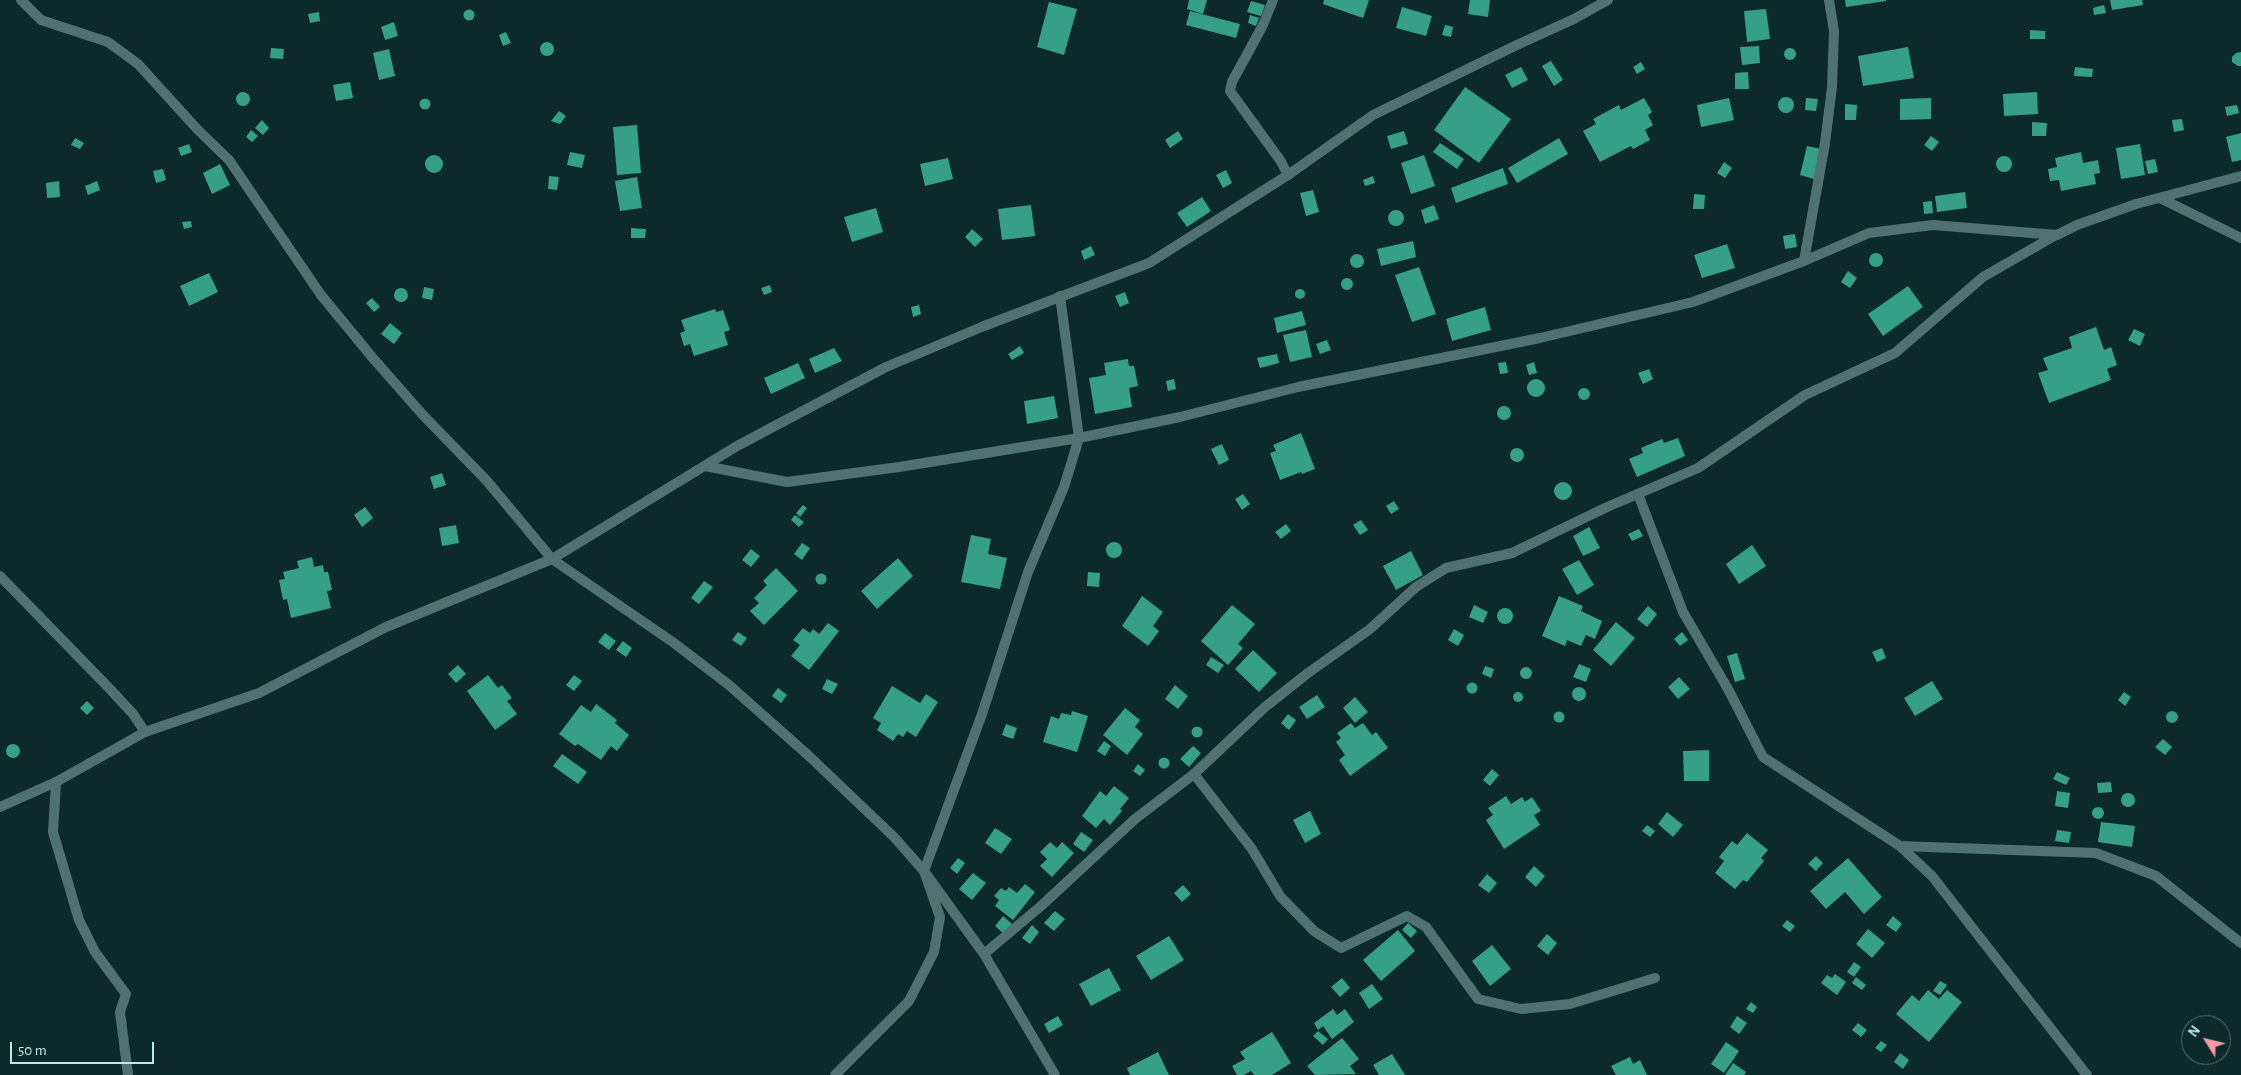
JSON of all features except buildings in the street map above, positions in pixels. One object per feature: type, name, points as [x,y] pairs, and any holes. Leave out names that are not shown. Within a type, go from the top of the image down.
[{"type":"street","points":[[21,0],[41,20],[108,42],[138,64],[198,130],[229,160],[321,295],[372,357],[422,414],[487,481],[552,559],[674,643],[729,685],[809,756],[894,837],[924,871],[984,954],[1055,1075]]},
{"type":"street","points":[[1273,0],[1263,25],[1232,82],[1230,91],[1280,160],[1288,175]]},
{"type":"street","points":[[0,807],[56,782],[145,732],[259,693],[386,627],[552,559],[737,446],[886,367],[1060,296],[1149,263],[1288,175],[1373,116],[1574,19],[1608,0]]},
{"type":"street","points":[[1804,261],[1825,143],[1832,87],[1834,31],[1829,0]]},
{"type":"street","points":[[984,954],[1041,906],[1135,819],[1194,774],[1265,707],[1308,673],[1370,629],[1416,587],[1430,577],[1446,568],[1512,553],[1698,468],[1805,396],[1895,353],[1983,277],[2077,225],[2160,198],[2241,176]]},
{"type":"street","points":[[2160,198],[2241,238]]},
{"type":"street","points":[[706,466],[787,482],[899,467],[1079,438],[1180,417],[1298,387],[1540,338],[1693,302],[1804,261],[1869,233],[1933,225],[2057,235]]},
{"type":"street","points":[[835,1075],[909,1002],[934,952],[940,917],[924,871],[982,714],[1028,572],[1064,487],[1079,438],[1060,296]]},
{"type":"street","points":[[1638,494],[1683,612],[1728,689],[1764,757],[1900,846],[1932,876],[2087,1075]]},
{"type":"street","points":[[0,576],[109,688],[133,714],[145,732]]},
{"type":"street","points":[[1194,774],[1252,849],[1280,896],[1314,931],[1341,948],[1408,916],[1426,928],[1478,999],[1521,1009],[1570,1004],[1655,978]]},
{"type":"street","points":[[56,782],[53,832],[79,920],[95,952],[126,994],[120,1012],[128,1075]]},
{"type":"street","points":[[1900,846],[2096,853],[2156,876],[2241,943]]}]
